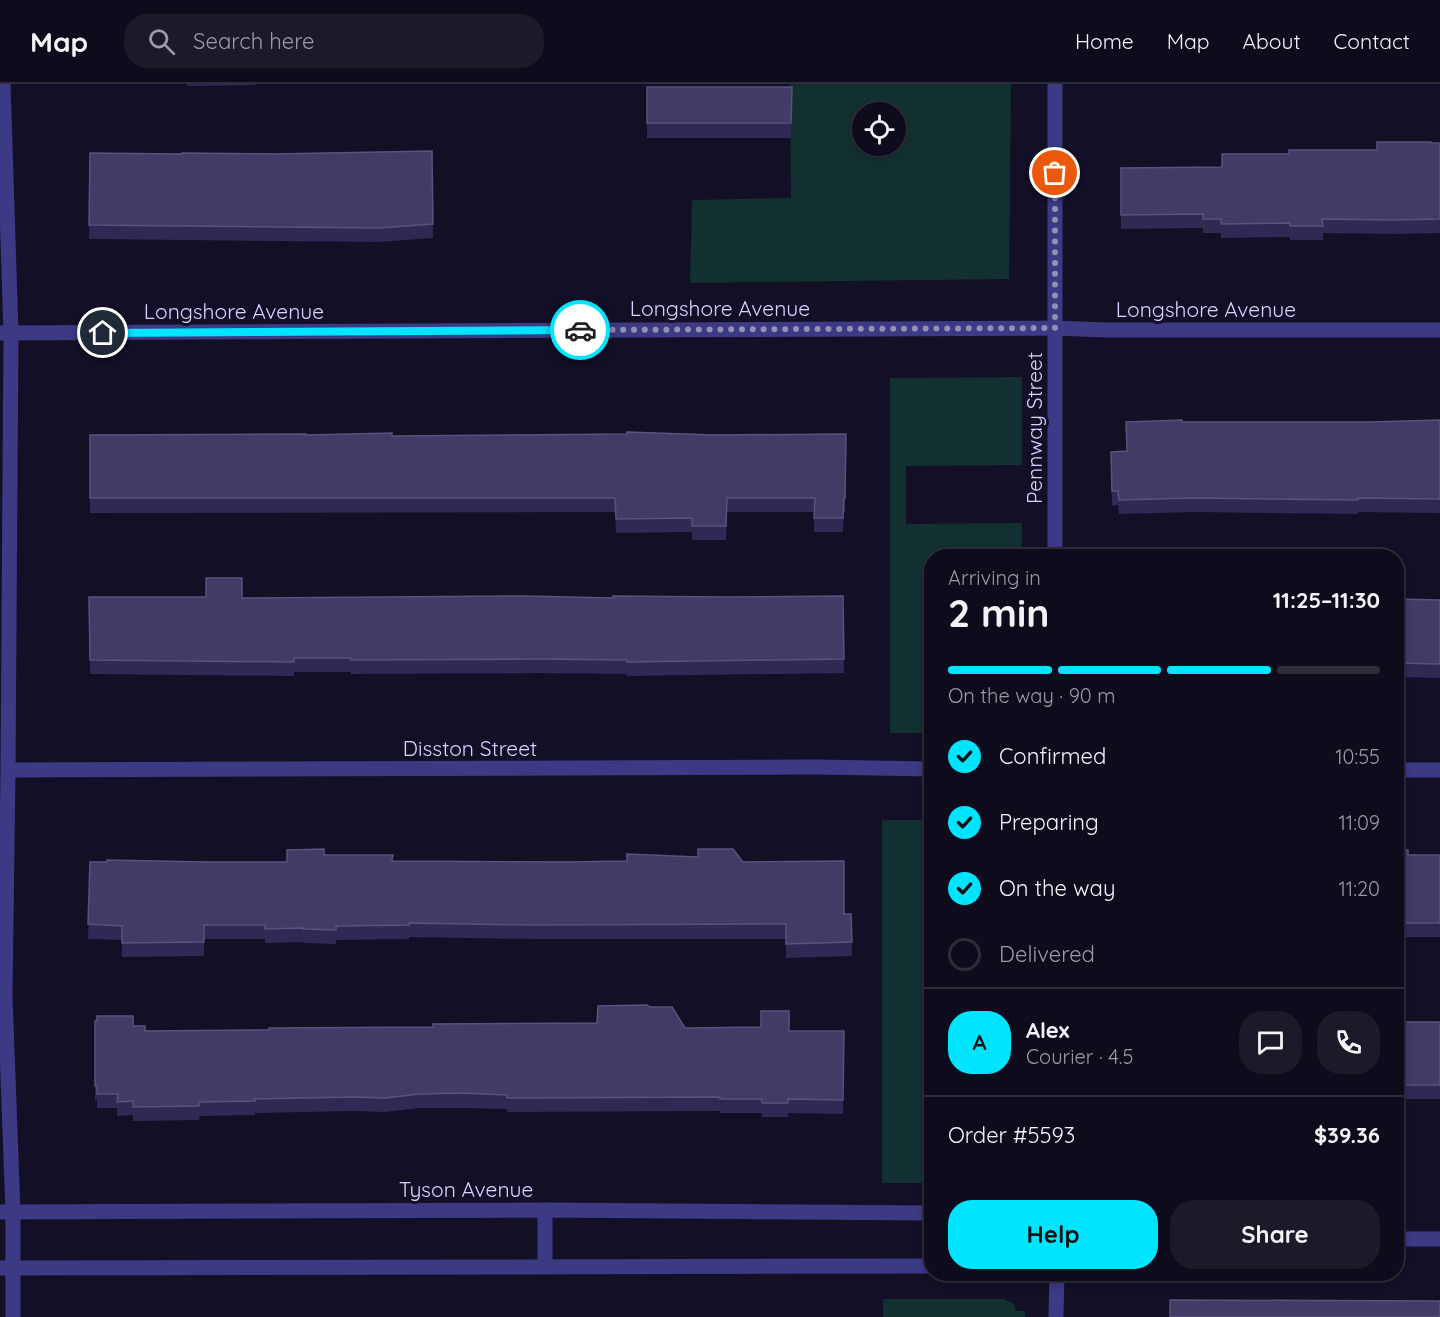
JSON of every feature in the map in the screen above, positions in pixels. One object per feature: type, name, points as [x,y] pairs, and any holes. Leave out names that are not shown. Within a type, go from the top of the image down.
[{"type":"street","points":[[3,84],[8,770],[5,996],[7,1268],[13,1317]]},
{"type":"street","name":"Pennway Street","points":[[1055,84],[1055,549]]},
{"type":"street","name":"Longshore Avenue","points":[[5,333],[1055,328],[1440,330]]},
{"type":"street","name":"Disston Street","points":[[8,770],[924,768]]},
{"type":"street","points":[[1404,770],[1440,770]]},
{"type":"street","points":[[545,1210],[545,1266]]},
{"type":"street","name":"Tyson Avenue","points":[[7,1212],[545,1210],[924,1213]]},
{"type":"street","points":[[1404,1239],[1440,1239]]},
{"type":"street","points":[[7,1268],[924,1266]]},
{"type":"street","points":[[1056,1317],[1057,1281]]},
{"type":"green space","points":[[790,84],[1011,84],[1009,279],[690,283],[692,200],[791,198]]},
{"type":"green space","points":[[1022,377],[1022,465],[906,466],[906,524],[1022,523],[1022,549],[924,549],[924,733],[890,733],[890,378]]},
{"type":"green space","points":[[882,820],[924,820],[924,1183],[882,1183]]},
{"type":"green space","points":[[883,1299],[1004,1299],[1014,1304],[1016,1311],[1025,1311],[1025,1317],[883,1317]]},
{"type":"building","points":[[647,87],[792,87],[791,123],[647,123]]},
{"type":"building","points":[[1377,142],[1440,143],[1440,219],[1322,219],[1323,226],[1290,226],[1290,223],[1221,224],[1221,219],[1203,219],[1203,214],[1121,215],[1121,168],[1222,167],[1222,154],[1289,154],[1289,150],[1377,150]]},
{"type":"building","points":[[432,151],[433,224],[378,228],[89,225],[90,153],[278,154]]},
{"type":"building","points":[[1182,420],[1182,422],[1370,422],[1440,420],[1440,499],[1119,500],[1118,491],[1112,491],[1111,452],[1127,451],[1126,422]]},
{"type":"building","points":[[627,432],[714,435],[846,434],[843,518],[814,518],[815,498],[727,498],[726,526],[692,526],[692,518],[616,519],[615,498],[90,498],[90,435],[392,433],[392,436],[627,434]]},
{"type":"building","points":[[206,578],[242,578],[242,598],[843,596],[844,659],[627,662],[627,660],[540,659],[351,660],[351,658],[294,658],[294,662],[90,660],[89,597],[206,597]]},
{"type":"building","points":[[1404,599],[1440,600],[1440,664],[1404,663]]},
{"type":"building","points":[[324,849],[324,855],[393,855],[392,861],[627,861],[627,854],[698,857],[698,849],[733,849],[743,862],[844,861],[844,914],[851,914],[852,942],[786,944],[786,924],[409,923],[409,925],[336,926],[336,930],[265,929],[265,925],[204,925],[204,942],[122,943],[122,926],[88,924],[90,862],[107,862],[107,860],[287,862],[287,850]]},
{"type":"building","points":[[1404,850],[1408,850],[1408,855],[1440,855],[1440,923],[1404,923]]},
{"type":"building","points":[[598,1006],[672,1007],[685,1028],[761,1027],[761,1011],[789,1011],[789,1031],[844,1031],[843,1100],[788,1099],[788,1103],[762,1103],[762,1099],[720,1099],[720,1097],[507,1098],[507,1095],[460,1093],[385,1098],[255,1099],[255,1101],[200,1102],[199,1106],[133,1107],[133,1101],[117,1102],[118,1094],[97,1094],[97,1086],[95,1086],[95,1021],[97,1021],[97,1016],[133,1016],[133,1026],[145,1026],[145,1031],[433,1027],[433,1024],[597,1023]]},
{"type":"building","points":[[1404,1022],[1440,1022],[1440,1085],[1404,1085]]},
{"type":"building","points":[[1170,1300],[1440,1301],[1440,1317],[1170,1317]]},
{"type":"way so far","points":[[580,330],[1055,328],[1055,173]]},
{"type":"route","points":[[103,333],[580,330]]}]
